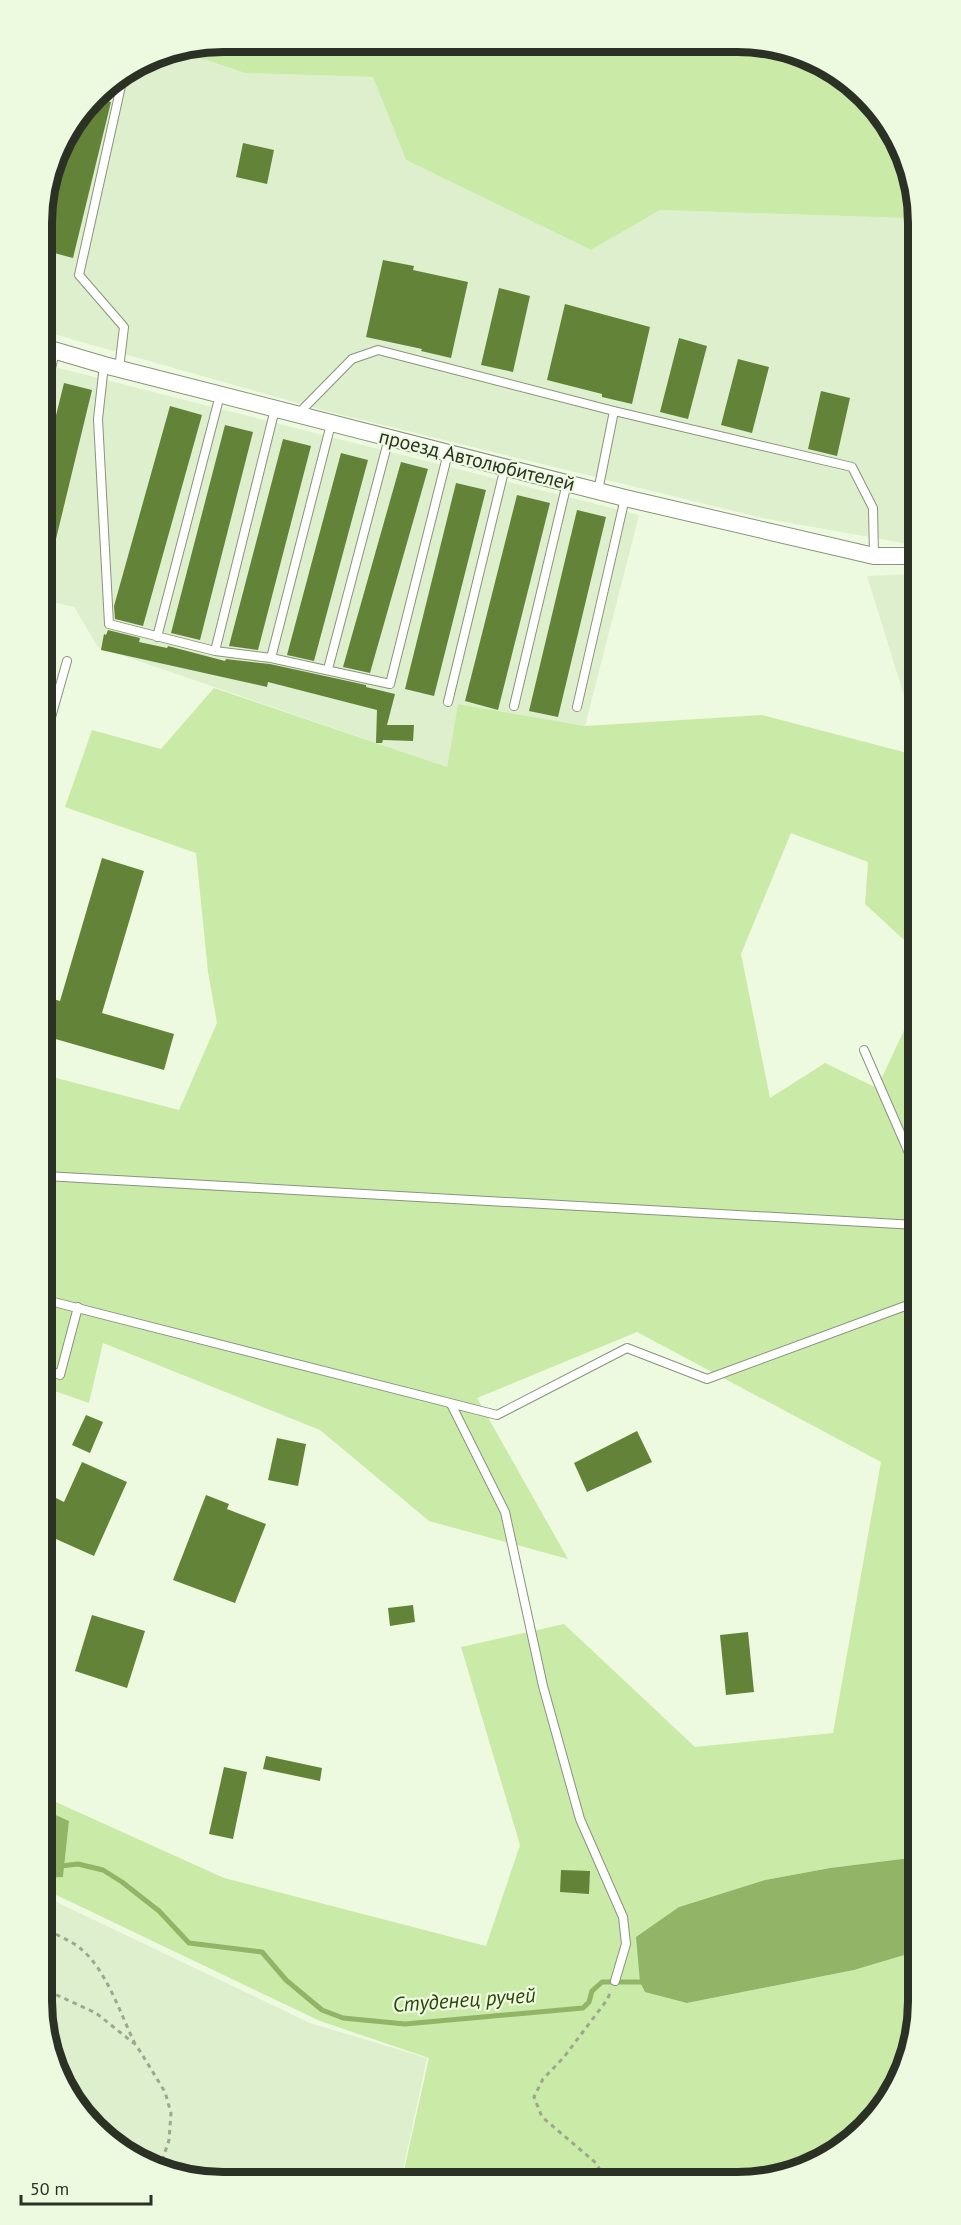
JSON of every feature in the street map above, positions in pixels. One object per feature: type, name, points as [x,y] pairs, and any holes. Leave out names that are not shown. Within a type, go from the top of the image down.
[{"type":"street","name":"проезд Автолюбителей","points":[[53,350],[331,424],[625,498],[874,556],[908,556]]},
{"type":"lane","points":[[121,87],[79,275],[124,327],[98,419],[109,624],[214,651],[271,658],[390,684],[448,453]]},
{"type":"lane","points":[[297,415],[352,359],[378,350],[614,411],[852,467],[873,508],[874,556]]},
{"type":"lane","points":[[157,637],[220,395]]},
{"type":"lane","points":[[214,651],[275,409]]},
{"type":"lane","points":[[598,491],[614,411]]},
{"type":"lane","points":[[271,658],[331,424]]},
{"type":"lane","points":[[328,669],[389,438]]},
{"type":"lane","points":[[448,702],[505,467]]},
{"type":"lane","points":[[514,706],[567,483]]},
{"type":"lane","points":[[577,707],[625,498]]},
{"type":"lane","points":[[53,711],[67,661]]},
{"type":"lane","points":[[864,1050],[908,1151]]},
{"type":"lane","points":[[52,1176],[908,1225]]},
{"type":"lane","points":[[52,1301],[497,1415],[627,1348],[707,1379],[908,1305]]},
{"type":"lane","points":[[52,1372],[60,1374],[78,1307]]},
{"type":"lane","points":[[451,1404],[505,1512],[543,1686],[580,1818],[623,1917],[626,1944],[615,1981]]},
{"type":"path","points":[[52,1932],[79,1947],[93,1962],[136,2046],[165,2092],[171,2113],[169,2140],[162,2160]]},
{"type":"path","points":[[601,2172],[596,2163],[542,2118],[534,2097],[543,2079],[564,2057],[607,2000],[615,1981]]},
{"type":"path","points":[[52,1993],[96,2013],[136,2046]]},
{"type":"shaded area","points":[[737,52],[771,56],[823,75],[842,88],[873,119],[886,138],[898,166],[904,218],[660,210],[591,250],[406,160],[373,77],[245,73],[193,56],[213,53]]},
{"type":"shaded area","points":[[193,56],[245,73],[373,77],[406,160],[591,250],[660,210],[904,218],[908,257],[908,544],[762,518],[326,411],[53,334],[53,213],[58,179],[81,129],[103,103],[138,75],[169,62]]},
{"type":"shaded area","points":[[53,367],[639,515],[585,726],[458,704],[447,767],[98,647],[74,607],[53,602]]},
{"type":"shaded area","points":[[908,574],[908,708],[867,576]]},
{"type":"shaded area","points":[[214,688],[447,767],[458,704],[585,726],[762,715],[908,753],[908,944],[865,904],[868,862],[791,833],[741,954],[770,1098],[825,1063],[877,1088],[908,1022],[908,1858],[830,1868],[765,1880],[679,1907],[687,2003],[854,1970],[908,1954],[908,2012],[905,2035],[886,2087],[873,2106],[850,2130],[813,2155],[782,2167],[737,2172],[404,2172],[429,2058],[320,2021],[52,1893],[52,1878],[63,1877],[69,1821],[52,1813],[52,1800],[224,1878],[486,1946],[520,1845],[461,1647],[564,1624],[695,1747],[833,1733],[881,1462],[637,1332],[477,1398],[568,1559],[429,1521],[320,1430],[103,1343],[89,1403],[52,1390],[53,1077],[179,1110],[217,1023],[208,972],[196,853],[65,807],[92,730],[161,749]]},
{"type":"shaded area","points":[[52,1813],[69,1821],[63,1877],[52,1878]]},
{"type":"shaded area","points":[[908,1858],[908,1954],[854,1970],[687,2003],[645,1992],[640,1982],[636,1937],[679,1907],[765,1880],[830,1868]]},
{"type":"shaded area","points":[[52,1900],[310,2023],[427,2058],[403,2172],[213,2172],[190,2169],[148,2155],[129,2144],[95,2114],[70,2077],[58,2046],[52,2001]]},
{"type":"building","points":[[106,101],[111,102],[73,258],[53,253],[53,213],[58,179],[75,138]]},
{"type":"building","points":[[243,143],[274,150],[267,184],[236,177]]},
{"type":"building","points":[[383,260],[414,266],[413,270],[468,282],[451,358],[366,337]]},
{"type":"building","points":[[499,288],[530,296],[513,372],[481,365]]},
{"type":"building","points":[[565,304],[650,327],[632,404],[547,380]]},
{"type":"building","points":[[679,338],[707,346],[688,419],[660,412]]},
{"type":"building","points":[[738,359],[769,367],[752,433],[721,425]]},
{"type":"building","points":[[64,383],[92,390],[53,552],[53,428]]},
{"type":"building","points":[[821,391],[850,398],[837,456],[808,449]]},
{"type":"building","points":[[170,406],[202,415],[143,626],[115,619],[114,606]]},
{"type":"building","points":[[225,425],[253,432],[200,640],[171,633]]},
{"type":"building","points":[[283,439],[311,446],[258,650],[229,646]]},
{"type":"building","points":[[341,453],[368,460],[314,661],[287,655]]},
{"type":"building","points":[[401,462],[428,469],[370,673],[343,667]]},
{"type":"building","points":[[456,483],[486,490],[434,696],[405,689]]},
{"type":"building","points":[[517,495],[550,503],[498,710],[465,701]]},
{"type":"building","points":[[577,510],[606,517],[558,717],[529,711]]},
{"type":"building","points":[[108,630],[140,638],[139,642],[167,648],[168,646],[225,661],[226,659],[270,664],[366,685],[366,687],[395,694],[387,725],[414,725],[413,741],[383,740],[382,743],[376,743],[377,710],[268,682],[267,687],[101,650],[104,634],[106,635]]},
{"type":"building","points":[[102,858],[144,871],[102,1013],[174,1034],[164,1070],[53,1038],[53,1000],[60,1001]]},
{"type":"building","points":[[86,1415],[103,1422],[90,1453],[72,1445]]},
{"type":"building","points":[[637,1431],[652,1462],[587,1492],[574,1463]]},
{"type":"building","points":[[277,1438],[306,1444],[298,1486],[268,1480]]},
{"type":"building","points":[[82,1462],[127,1482],[94,1556],[52,1537],[52,1496],[64,1502]]},
{"type":"building","points":[[206,1495],[229,1504],[227,1509],[266,1524],[235,1603],[173,1580]]},
{"type":"building","points":[[413,1605],[415,1622],[390,1626],[388,1608]]},
{"type":"building","points":[[92,1615],[145,1631],[127,1688],[75,1671]]},
{"type":"building","points":[[748,1632],[754,1692],[726,1695],[720,1635]]},
{"type":"building","points":[[266,1756],[322,1768],[320,1781],[263,1769]]},
{"type":"building","points":[[224,1767],[247,1772],[233,1839],[209,1834]]},
{"type":"building","points":[[561,1870],[590,1871],[589,1894],[560,1892]]},
{"type":"waterway","name":"Студенец ручей","points":[[61,1866],[78,1864],[103,1870],[159,1911],[189,1943],[262,1952],[286,1980],[322,2010],[343,2018],[405,2024],[583,2008],[589,2002],[592,1991],[602,1982],[647,1982]]}]
